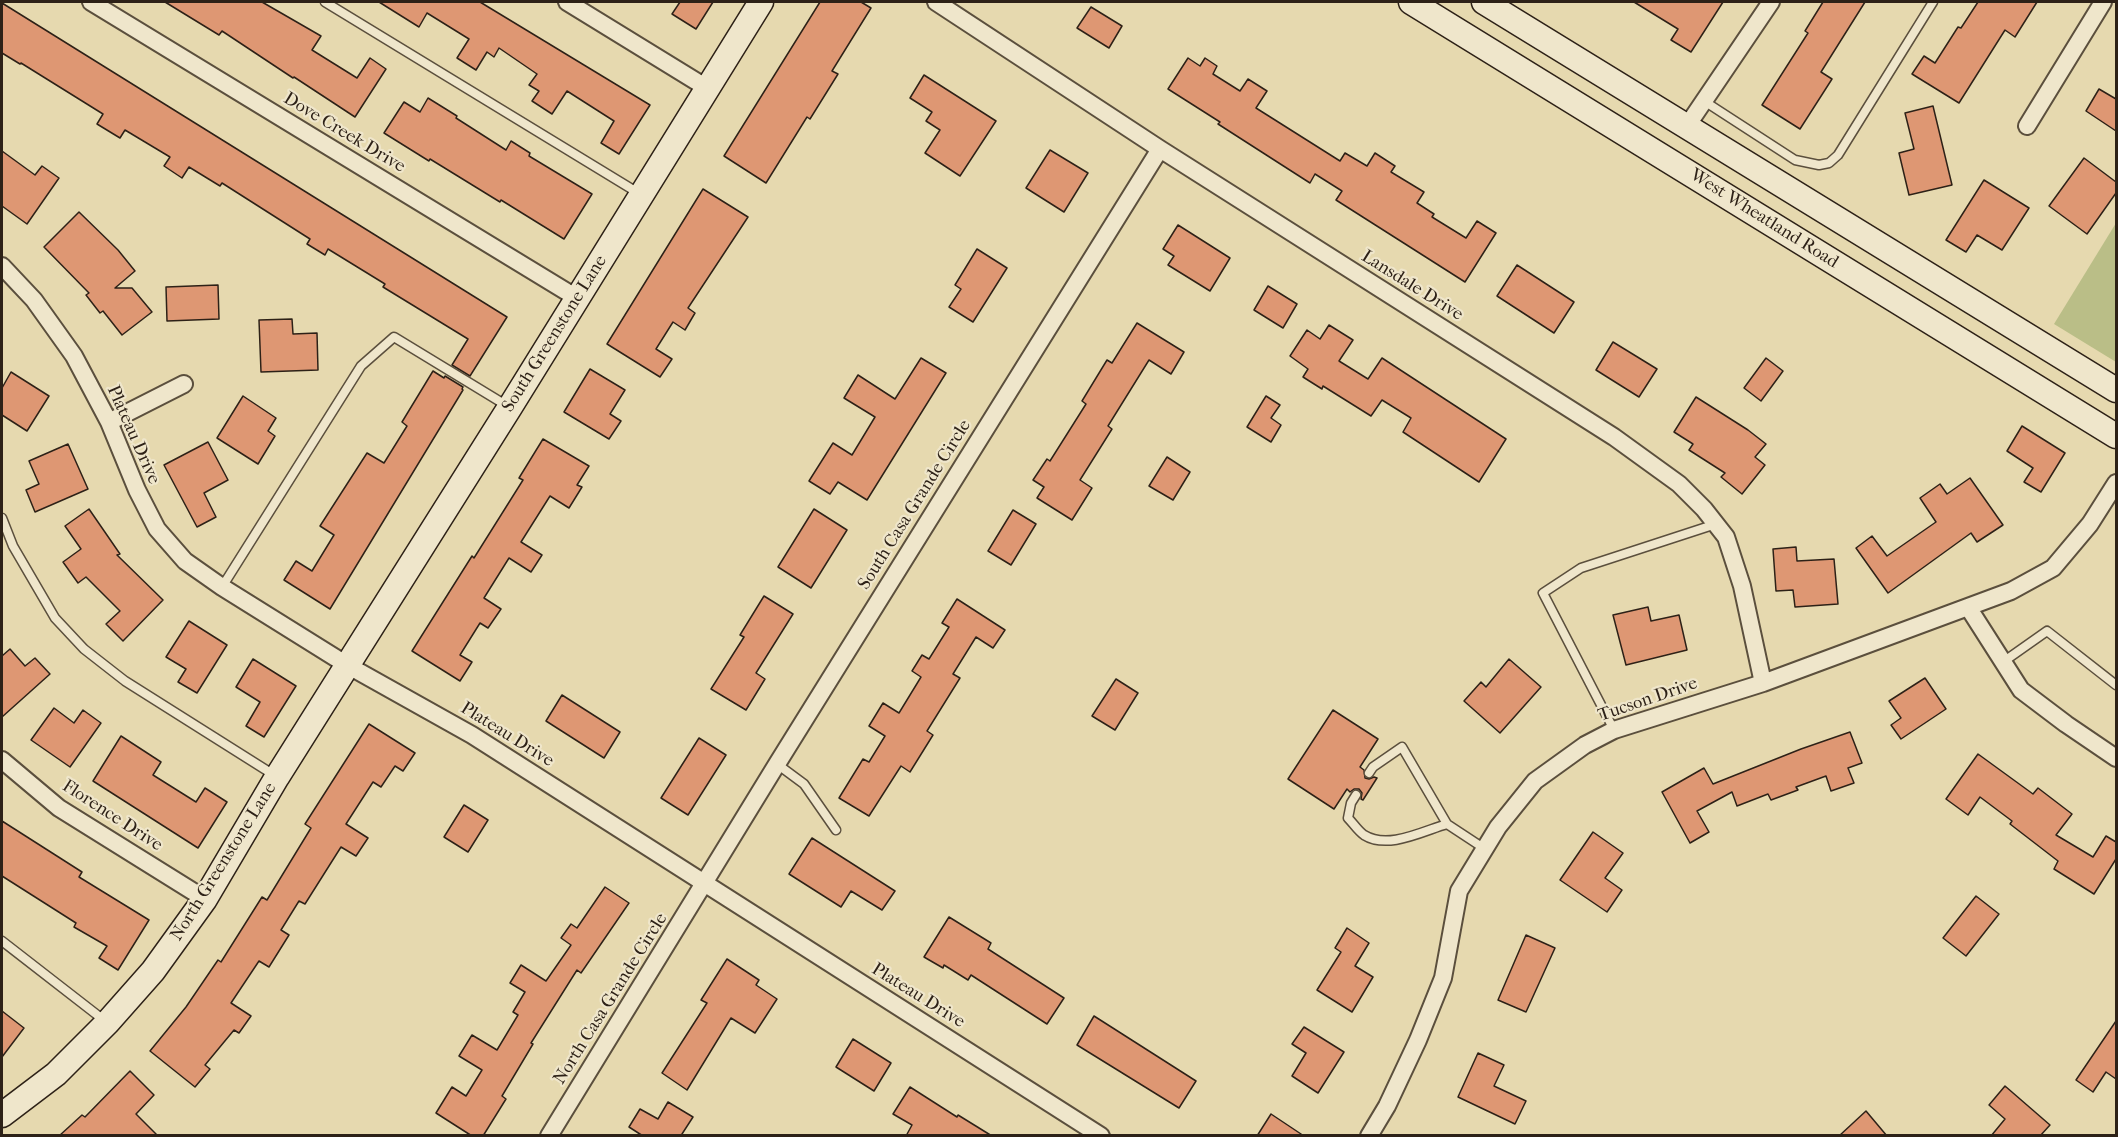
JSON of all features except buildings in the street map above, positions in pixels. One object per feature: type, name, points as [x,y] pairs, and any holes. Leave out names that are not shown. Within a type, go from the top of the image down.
[{"type":"main road","name":"South Greenstone Lane","points":[[347,665],[761,2]]},
{"type":"main road","name":"West Wheatland Road","points":[[1410,2],[2116,436]]},
{"type":"main road","points":[[1484,2],[2116,390]]},
{"type":"main road","name":"North Greenstone Lane","points":[[2,1115],[56,1074],[107,1023],[153,971],[205,899],[347,665]]},
{"type":"street","name":"Dove Creek Drive","points":[[91,2],[577,298]]},
{"type":"street","points":[[567,2],[707,88]]},
{"type":"street","name":"Lansdale Drive","points":[[936,2],[1160,149],[1614,437],[1679,484],[1704,509],[1726,537],[1742,586],[1763,683]]},
{"type":"street","points":[[1687,126],[1771,2]]},
{"type":"street","points":[[2027,126],[2103,2]]},
{"type":"street","name":"South Casa Grande Circle","points":[[705,883],[1160,149]]},
{"type":"street","name":"Plateau Drive","points":[[2,266],[34,300],[74,356],[109,422],[137,490],[157,529],[185,561],[222,587],[347,665],[472,735],[1101,1136]]},
{"type":"street","points":[[109,422],[184,384]]},
{"type":"street","name":"Tucson Drive","points":[[1369,1136],[1387,1106],[1443,978],[1459,891],[1498,827],[1535,781],[1585,745],[1614,730],[1763,683],[2011,591],[2053,568],[2090,524],[2116,483]]},
{"type":"street","points":[[1968,607],[2021,690],[2116,758]]},
{"type":"street","name":"Florence Drive","points":[[2,760],[59,808],[205,899]]},
{"type":"street","name":"North Casa Grande Circle","points":[[549,1136],[705,883]]},
{"type":"lane","points":[[325,2],[641,195]]},
{"type":"lane","points":[[1704,101],[1795,160],[1819,165],[1829,163],[1838,155],[1933,2]]},
{"type":"lane","points":[[222,587],[361,366],[394,337],[510,407]]},
{"type":"lane","points":[[2,518],[13,546],[55,618],[84,649],[125,681],[277,777]]},
{"type":"lane","points":[[1614,730],[1543,593],[1581,568],[1716,524]]},
{"type":"lane","points":[[2003,662],[2047,631],[2116,685]]},
{"type":"lane","points":[[1369,773],[1373,767],[1402,747],[1447,824],[1485,849]]},
{"type":"lane","points":[[777,764],[804,784],[836,830]]},
{"type":"lane","points":[[1356,795],[1351,803],[1348,818],[1364,835],[1383,842],[1447,824]]},
{"type":"lane","points":[[2,941],[107,1023]]},
{"type":"green space","points":[[2116,223],[2116,362],[2054,324]]}]
